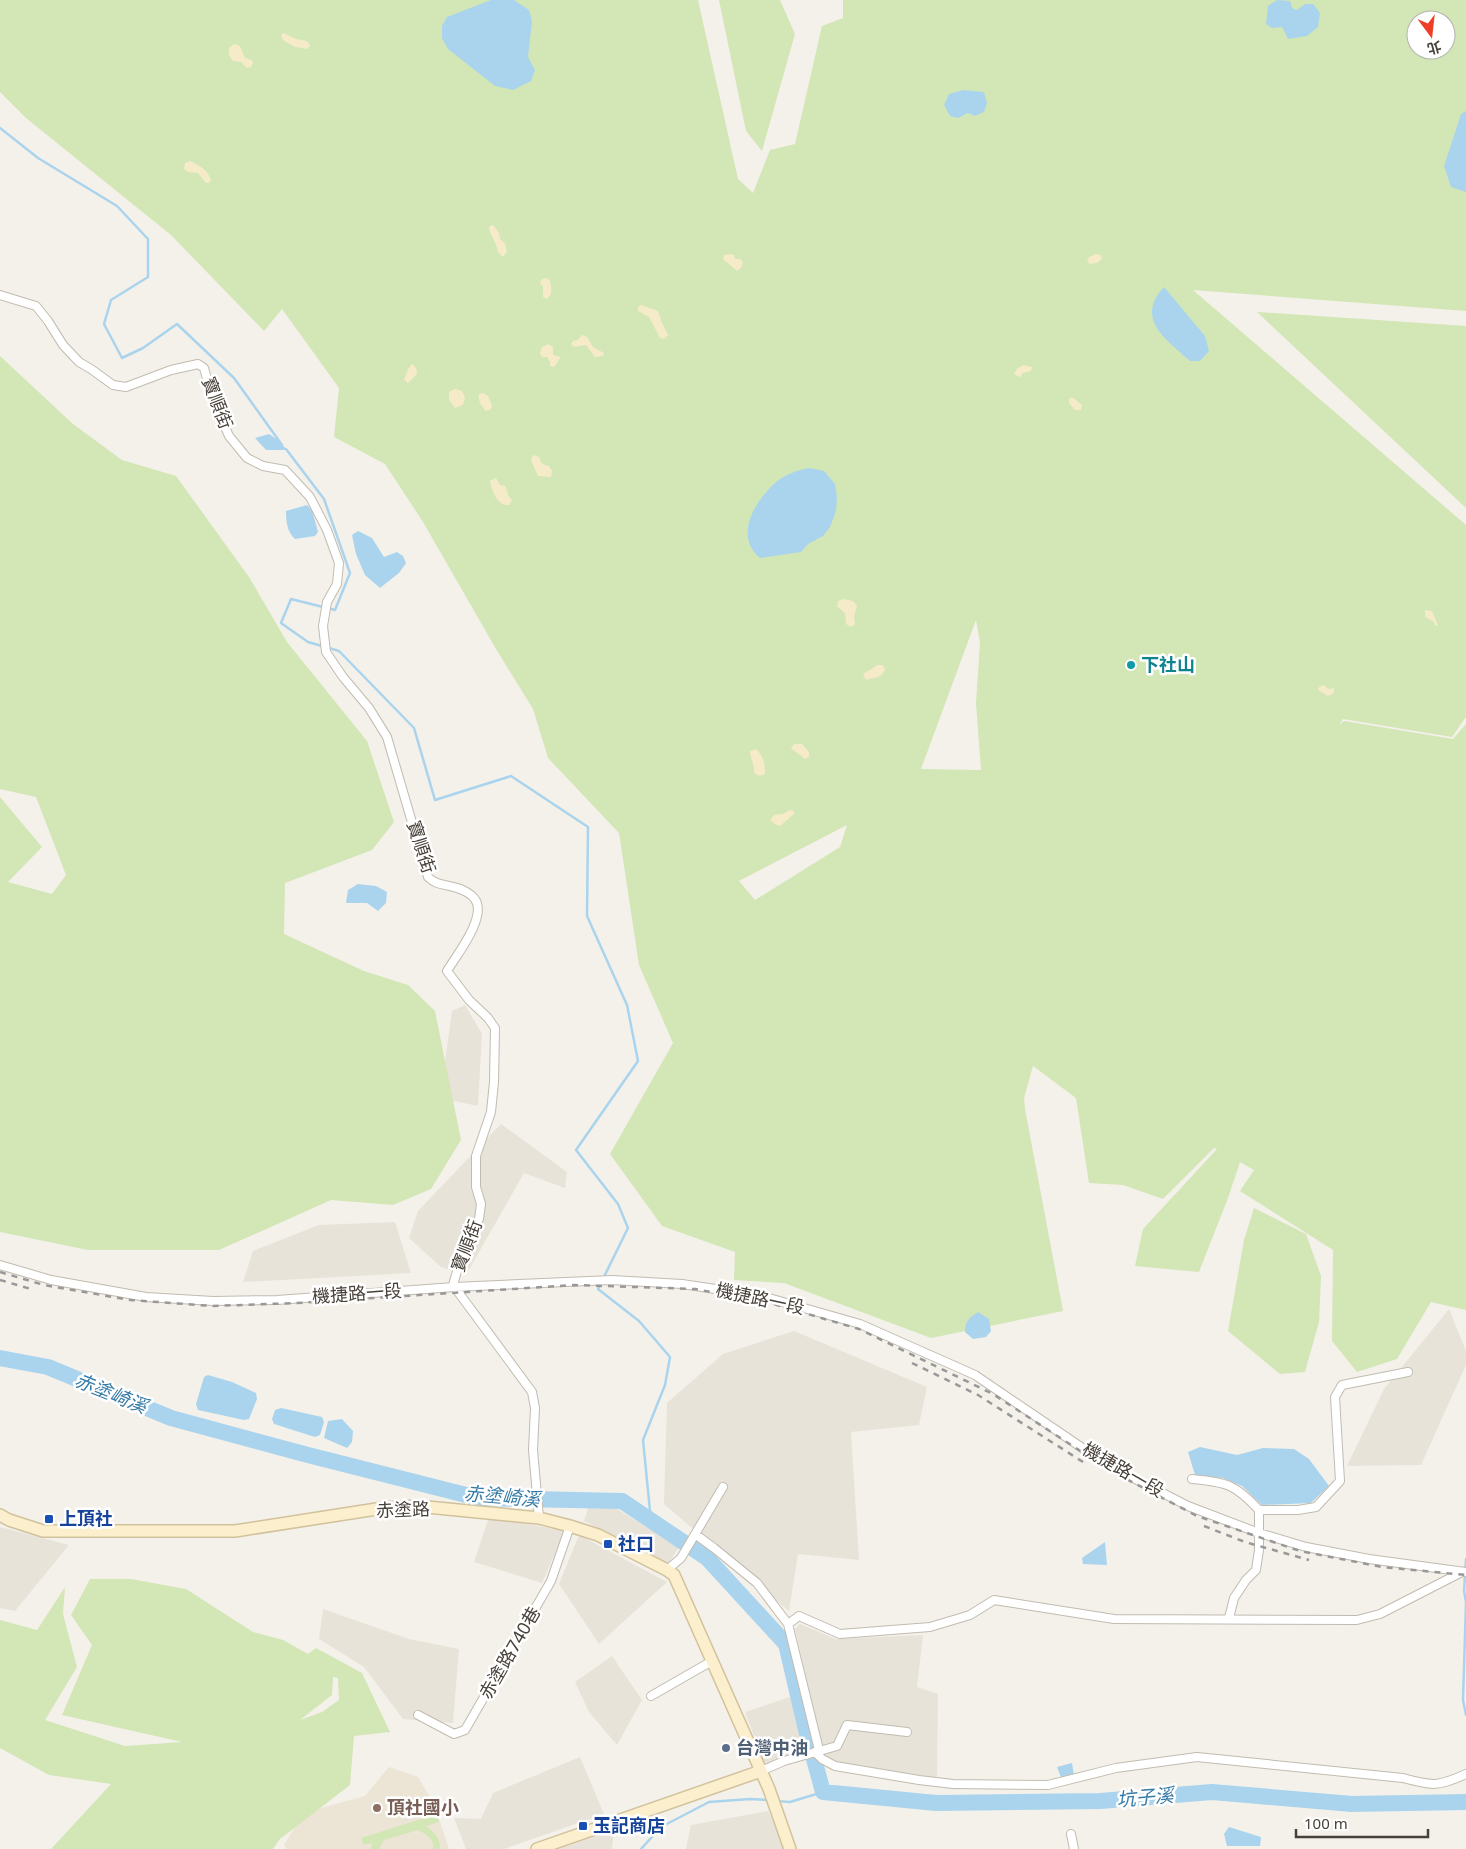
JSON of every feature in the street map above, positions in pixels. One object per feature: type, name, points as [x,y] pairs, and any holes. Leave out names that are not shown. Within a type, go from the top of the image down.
[{"type":"street","name":"寶順街","points":[[0,295],[36,306],[48,320],[62,345],[78,362],[91,368],[113,385],[126,387],[171,370],[198,364],[204,368],[213,400],[228,436],[247,458],[263,466],[285,470],[310,497],[327,530],[339,563],[337,584],[327,602],[323,626],[326,652],[343,677],[369,708],[387,737],[428,877],[434,883],[457,888],[474,898],[478,909],[475,925],[446,972],[495,1028],[492,1112],[476,1156],[476,1188],[480,1204],[480,1219],[466,1240],[453,1285],[532,1392],[535,1408],[533,1450],[538,1514]]},
{"type":"street","name":"機捷路一段","points":[[0,1265],[51,1280],[146,1297],[213,1301],[277,1300],[454,1287],[596,1281],[682,1284],[762,1296],[860,1324],[975,1375],[1106,1464],[1188,1506],[1259,1534],[1306,1547],[1369,1559],[1463,1572]]},
{"type":"street","points":[[1258,1510],[1298,1510],[1316,1507],[1340,1480],[1335,1397],[1342,1386],[1408,1372]]},
{"type":"street","points":[[1192,1479],[1221,1482],[1244,1493],[1258,1510],[1259,1550],[1256,1570],[1246,1580],[1234,1598],[1229,1618]]},
{"type":"street","points":[[667,1570],[681,1558],[724,1487]]},
{"type":"street","name":"赤塗路","points":[[0,1516],[43,1531],[235,1531],[383,1508],[417,1506],[538,1514],[598,1535],[674,1575],[769,1789],[790,1849]]},
{"type":"street","name":"赤塗路740巷","points":[[418,1715],[454,1734],[465,1730],[551,1580],[570,1526]]},
{"type":"street","points":[[694,1536],[714,1548],[758,1584],[788,1624],[817,1751],[822,1759],[835,1766],[953,1784],[1048,1785],[1116,1768],[1198,1757],[1403,1778],[1429,1786],[1448,1782],[1466,1774]]},
{"type":"street","points":[[788,1624],[799,1616],[840,1634],[930,1627],[970,1615],[994,1600],[1114,1619],[1357,1620],[1380,1614],[1463,1572]]},
{"type":"street","points":[[651,1696],[712,1661]]},
{"type":"street","points":[[537,1849],[761,1771],[784,1761],[837,1746],[847,1725],[907,1732]]},
{"type":"street","points":[[1071,1834],[1074,1849]]},
{"type":"shaded area","points":[[465,1005],[482,1034],[478,1106],[440,1098],[452,1011]]},
{"type":"shaded area","points":[[501,1124],[567,1172],[565,1188],[524,1173],[466,1275],[441,1267],[409,1238],[418,1211]]},
{"type":"shaded area","points":[[395,1222],[411,1273],[243,1282],[253,1251],[319,1225]]},
{"type":"shaded area","points":[[1449,1309],[1466,1351],[1466,1365],[1421,1465],[1347,1466],[1384,1389]]},
{"type":"shaded area","points":[[794,1331],[927,1387],[919,1425],[851,1432],[859,1560],[798,1554],[789,1611],[664,1504],[667,1403],[723,1354]]},
{"type":"shaded area","points":[[590,1502],[617,1509],[679,1547],[668,1564],[584,1521]]},
{"type":"shaded area","points":[[489,1517],[565,1531],[542,1583],[474,1562]]},
{"type":"shaded area","points":[[0,1527],[69,1545],[15,1611],[0,1608]]},
{"type":"shaded area","points":[[579,1535],[667,1582],[599,1644],[559,1584]]},
{"type":"shaded area","points":[[323,1609],[409,1639],[459,1649],[453,1723],[403,1719],[364,1667],[319,1639]]},
{"type":"shaded area","points":[[800,1624],[836,1639],[923,1635],[917,1687],[938,1694],[937,1780],[826,1763],[795,1629]]},
{"type":"shaded area","points":[[612,1656],[642,1700],[617,1745],[589,1712],[575,1682]]},
{"type":"shaded area","points":[[790,1697],[807,1749],[764,1763],[745,1712]]},
{"type":"shaded area","points":[[580,1757],[604,1814],[504,1849],[466,1849],[454,1818],[481,1819],[493,1793]]},
{"type":"shaded area","name":"頂社國小","points":[[389,1767],[418,1777],[434,1804],[449,1849],[287,1849],[284,1845],[303,1813],[365,1796]]},
{"type":"shaded area","points":[[768,1811],[787,1849],[686,1849],[691,1825]]},
{"type":"shaded area","points":[[614,1830],[612,1849],[559,1849]]},
{"type":"green space","points":[[0,0],[698,0],[738,179],[753,193],[770,150],[795,144],[822,26],[843,18],[843,0],[1466,0],[1466,311],[1193,290],[1466,525],[1466,717],[1452,737],[1343,719],[1339,725],[1344,721],[1453,739],[1466,724],[1466,1310],[1431,1302],[1397,1359],[1357,1372],[1332,1341],[1333,1250],[1240,1191],[1254,1170],[1240,1162],[1199,1272],[1135,1266],[1143,1229],[1217,1149],[1214,1148],[1163,1199],[1123,1185],[1089,1183],[1076,1098],[1033,1066],[1024,1098],[1025,1109],[1063,1311],[931,1338],[784,1283],[734,1280],[735,1252],[662,1226],[610,1154],[673,1043],[639,965],[619,833],[548,758],[533,709],[423,522],[385,464],[334,437],[339,388],[282,309],[264,331],[171,235],[26,118],[0,92]],"holes":[[[976,620],[980,643],[976,703],[981,770],[921,769]],[[847,825],[840,847],[755,900],[739,881]]]},
{"type":"green space","points":[[719,0],[780,0],[795,34],[762,151],[746,131]]},
{"type":"green space","points":[[1257,312],[1466,326],[1466,508]]},
{"type":"green space","points":[[0,356],[73,424],[122,460],[176,476],[249,577],[287,642],[367,741],[394,822],[372,850],[285,883],[284,934],[364,971],[408,985],[435,1011],[461,1140],[431,1189],[393,1205],[331,1200],[219,1250],[88,1250],[0,1232],[0,797],[42,847],[8,882],[52,894],[66,875],[36,797],[0,789]]},
{"type":"green space","points":[[1254,1208],[1306,1234],[1321,1276],[1319,1322],[1305,1372],[1280,1374],[1228,1331],[1244,1240]]},
{"type":"green space","points":[[90,1579],[131,1579],[186,1589],[253,1632],[283,1640],[308,1654],[316,1648],[362,1673],[390,1732],[354,1736],[350,1785],[280,1839],[273,1849],[51,1849],[111,1784],[49,1775],[0,1748],[0,1620],[37,1630],[65,1587],[63,1614],[77,1667],[45,1720],[125,1746],[182,1742],[62,1715],[92,1645],[71,1615]],"holes":[[[333,1677],[338,1678],[339,1700],[322,1712],[300,1720],[332,1695]]]},
{"type":"green space","points":[[437,1814],[439,1822],[426,1826],[436,1836],[440,1849],[433,1849],[433,1842],[427,1835],[418,1830],[384,1840],[379,1849],[371,1849],[372,1843],[363,1845],[361,1838]]},
{"type":"sand","points":[[284,33],[296,39],[307,41],[310,45],[308,49],[295,47],[283,40],[281,35]]},
{"type":"sand","points":[[234,44],[240,46],[245,58],[252,60],[251,67],[247,68],[241,62],[233,61],[229,55],[229,48]]},
{"type":"sand","points":[[190,161],[200,166],[210,176],[211,180],[209,183],[206,183],[198,173],[188,172],[184,169],[185,163]]},
{"type":"sand","points":[[493,225],[499,233],[500,239],[505,243],[507,252],[503,257],[498,252],[489,227]]},
{"type":"sand","points":[[1096,254],[1101,255],[1102,259],[1097,263],[1090,264],[1087,261],[1089,257]]},
{"type":"sand","points":[[724,255],[734,255],[735,259],[740,259],[743,262],[741,268],[737,271],[723,259]]},
{"type":"sand","points":[[549,279],[551,287],[550,295],[547,299],[543,297],[543,286],[540,284],[541,280]]},
{"type":"sand","points":[[641,305],[658,311],[668,335],[664,339],[660,338],[649,317],[638,311],[638,307]]},
{"type":"sand","points":[[582,335],[587,337],[593,347],[604,353],[603,356],[595,357],[586,345],[574,347],[571,344]]},
{"type":"sand","points":[[548,344],[553,347],[553,355],[561,357],[554,367],[550,366],[547,357],[542,357],[540,353],[542,347]]},
{"type":"sand","points":[[412,364],[416,368],[417,374],[408,383],[404,380]]},
{"type":"sand","points":[[1023,365],[1032,367],[1031,371],[1023,373],[1020,377],[1014,374],[1017,369]]},
{"type":"sand","points":[[455,389],[462,391],[465,397],[463,405],[455,408],[449,400],[449,392]]},
{"type":"sand","points":[[483,393],[488,396],[492,406],[490,410],[486,411],[480,403],[479,394]]},
{"type":"sand","points":[[1072,397],[1082,405],[1081,410],[1075,410],[1069,403],[1069,399]]},
{"type":"sand","points":[[533,455],[539,457],[542,464],[549,466],[552,471],[551,477],[538,476],[531,460]]},
{"type":"sand","points":[[496,478],[500,485],[505,486],[512,500],[509,505],[501,503],[494,493],[490,481]]},
{"type":"sand","points":[[844,599],[853,601],[857,606],[854,616],[855,624],[851,627],[846,624],[845,613],[837,606],[838,601]]},
{"type":"sand","points":[[1425,610],[1432,611],[1438,625],[1436,626],[1433,621],[1425,617]]},
{"type":"sand","points":[[878,665],[883,665],[885,670],[883,673],[866,680],[863,674]]},
{"type":"sand","points":[[1324,685],[1328,689],[1334,688],[1334,693],[1328,696],[1318,690],[1319,687]]},
{"type":"sand","points":[[794,744],[802,744],[809,752],[809,757],[805,759],[791,748]]},
{"type":"sand","points":[[756,749],[762,757],[765,767],[765,774],[760,776],[754,773],[750,754],[750,751]]},
{"type":"sand","points":[[790,810],[794,811],[794,814],[780,826],[770,820],[774,815],[783,814]]},
{"type":"water","points":[[491,0],[514,0],[529,10],[532,21],[528,57],[535,70],[531,81],[513,90],[495,86],[448,49],[442,38],[442,26],[447,17]]},
{"type":"water","points":[[1277,0],[1290,1],[1292,8],[1297,10],[1305,4],[1313,4],[1320,13],[1318,27],[1307,36],[1288,39],[1282,27],[1272,28],[1266,24],[1268,6]]},
{"type":"water","points":[[963,90],[984,92],[987,103],[984,112],[975,116],[968,113],[958,118],[950,116],[944,105],[949,94]]},
{"type":"water","points":[[1466,111],[1466,192],[1451,187],[1444,166],[1461,114]]},
{"type":"water","points":[[1164,287],[1205,336],[1209,351],[1200,361],[1190,361],[1157,328],[1153,319],[1152,309]]},
{"type":"water","points":[[269,434],[287,450],[266,450],[255,438]]},
{"type":"water","points":[[809,468],[824,471],[835,484],[837,497],[836,511],[830,527],[823,536],[808,544],[801,552],[760,558],[752,549],[748,540],[750,520],[754,510],[760,500],[778,481],[791,473]]},
{"type":"water","points":[[307,505],[312,510],[318,532],[315,536],[295,539],[289,530],[286,511]]},
{"type":"water","points":[[358,531],[372,538],[384,557],[397,552],[403,556],[406,563],[399,573],[380,588],[365,575],[356,554],[352,535]]},
{"type":"water","points":[[358,884],[376,886],[387,892],[386,903],[378,911],[367,903],[346,903],[348,890]]},
{"type":"water","points":[[978,1312],[989,1319],[991,1331],[986,1337],[973,1339],[965,1332],[966,1325],[970,1318]]},
{"type":"water","points":[[208,1375],[232,1382],[256,1393],[257,1399],[249,1419],[244,1420],[198,1410],[196,1404],[204,1377]]},
{"type":"water","points":[[281,1408],[322,1417],[324,1422],[320,1435],[315,1437],[274,1424],[272,1419],[275,1410]]},
{"type":"water","points":[[342,1419],[353,1431],[352,1442],[347,1448],[324,1438],[328,1421]]},
{"type":"water","points":[[1200,1447],[1237,1455],[1263,1448],[1294,1449],[1309,1459],[1329,1486],[1311,1503],[1262,1505],[1242,1486],[1223,1478],[1195,1475],[1188,1452]]},
{"type":"water","points":[[1105,1542],[1107,1565],[1083,1564],[1082,1558]]},
{"type":"water","points":[[1072,1763],[1074,1775],[1062,1780],[1057,1767]]},
{"type":"water","points":[[1229,1827],[1261,1837],[1260,1846],[1227,1846],[1224,1834]]},
{"type":"waterway","points":[[0,128],[38,158],[117,206],[148,239],[148,277],[111,300],[104,324],[122,358],[143,348],[177,324],[234,378],[282,445]]},
{"type":"waterway","points":[[286,449],[324,499],[350,573],[335,610],[291,599],[281,623],[308,642],[339,651],[414,728],[435,800],[511,776],[588,827],[587,916],[627,1005],[638,1061],[576,1150],[618,1204],[628,1228],[598,1289],[639,1321],[670,1357],[665,1385],[643,1440],[651,1521]]},
{"type":"waterway","name":"赤塗崎溪","points":[[0,1358],[48,1367],[171,1418],[478,1498],[622,1501],[707,1558],[786,1644],[823,1792],[936,1803],[1100,1801],[1212,1792],[1352,1804],[1466,1802]]},
{"type":"waterway","points":[[1466,1559],[1463,1700],[1466,1715]]},
{"type":"waterway","points":[[776,1801],[790,1802],[823,1792]]},
{"type":"waterway","points":[[641,1849],[661,1827],[709,1802],[750,1799],[768,1800]]},
{"type":"railway","points":[[0,1272],[44,1285],[130,1300],[212,1306],[297,1303],[574,1285],[695,1289],[770,1303],[859,1329],[993,1394],[1111,1471],[1197,1516],[1300,1551],[1382,1567],[1466,1575]]},
{"type":"railway","points":[[0,1280],[31,1289]]},
{"type":"railway","points":[[912,1363],[978,1395],[1083,1462]]},
{"type":"railway","points":[[1204,1526],[1245,1542],[1309,1560]]},
{"type":"place","name":"下社山","points":[[1131,665]]},
{"type":"place","name":"上頂社","points":[[49,1519]]},
{"type":"place","name":"社口","points":[[608,1544]]},
{"type":"place","name":"台灣中油","points":[[726,1748]]},
{"type":"place","name":"頂社國小","points":[[377,1808]]},
{"type":"place","name":"玉記商店","points":[[583,1826]]},
{"type":"water label","name":"坑子溪","points":[[1145,1797]]}]
